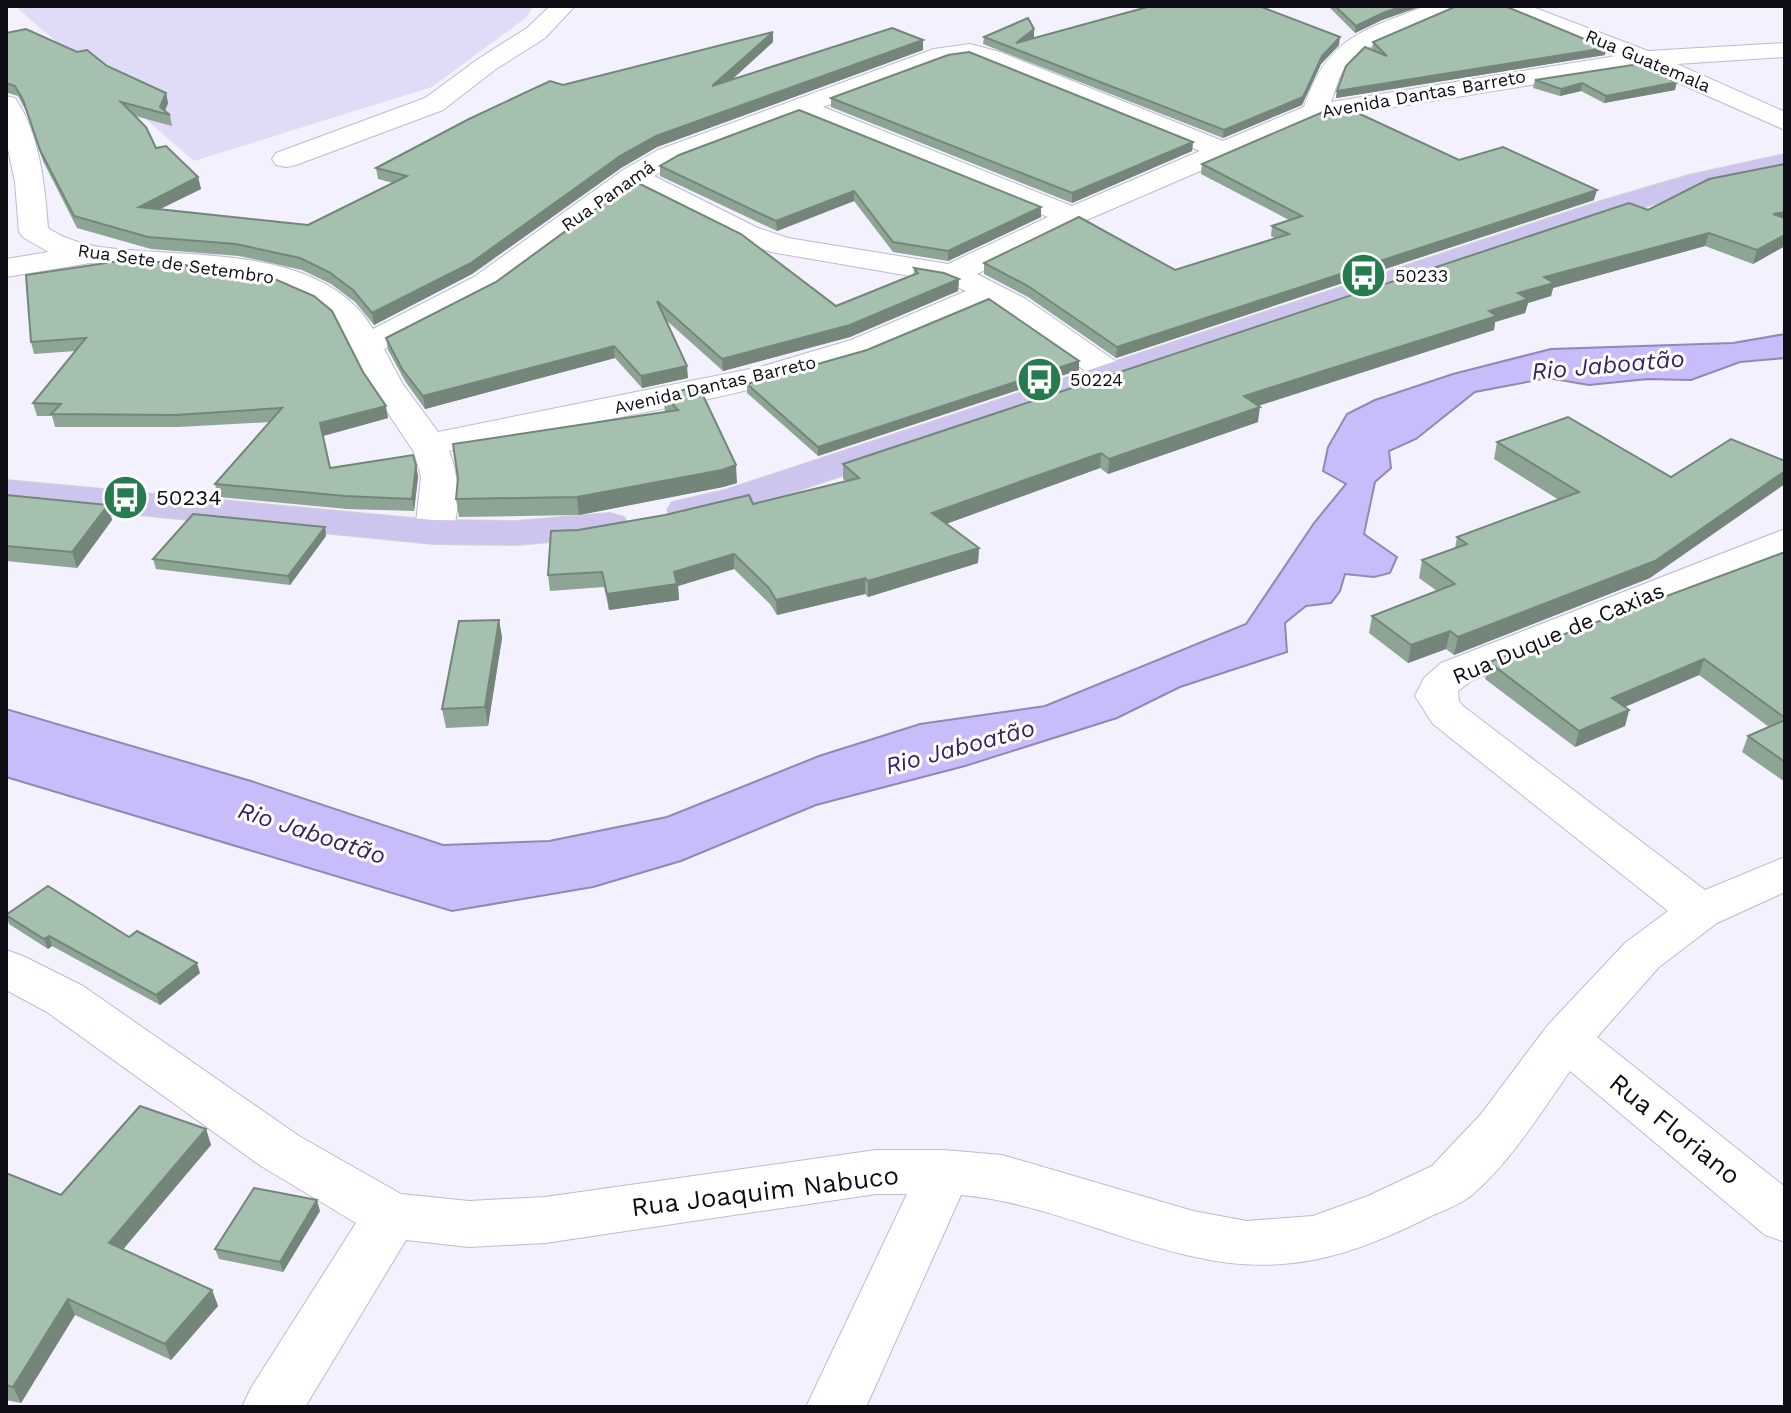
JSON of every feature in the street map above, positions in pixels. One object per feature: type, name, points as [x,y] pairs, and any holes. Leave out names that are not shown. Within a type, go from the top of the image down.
[{"type":"main road","points":[[6,491],[434,532],[579,530],[644,519],[735,499],[1639,200],[1785,163]]},
{"type":"street","points":[[286,159],[434,104],[487,64],[536,33],[563,6]]},
{"type":"street","points":[[1315,112],[1332,67],[1343,57],[1367,41],[1446,6]]},
{"type":"street","name":"Rua Guatemala","points":[[1509,6],[1645,59],[1785,122]]},
{"type":"street","name":"Avenida Dantas Barreto","points":[[952,274],[1072,216],[1315,112],[1645,59],[1785,50]]},
{"type":"street","name":"Rua Panamá","points":[[364,346],[475,291],[633,176],[668,156],[943,54],[962,51],[991,57],[1226,152]]},
{"type":"street","name":"Rua Sete de Setembro","points":[[6,104],[22,141],[32,185],[34,232],[62,249],[226,269],[304,284],[346,313],[427,445],[439,478],[434,532]]},
{"type":"street","points":[[797,106],[1072,216]]},
{"type":"street","points":[[633,176],[748,234],[782,246],[952,274],[992,291],[1023,310],[1112,374]]},
{"type":"street","points":[[6,268],[94,255]]},
{"type":"street","name":"Avenida Dantas Barreto","points":[[427,445],[655,402],[818,362],[865,346],[992,291]]},
{"type":"street","name":"Rua Duque de Caxias","points":[[1700,911],[1448,715],[1437,703],[1435,694],[1443,681],[1456,672],[1785,540]]},
{"type":"street","name":"Rua Joaquim Nabuco","points":[[6,968],[65,999],[280,1151],[391,1216],[469,1224],[545,1220],[876,1172],[944,1172],[1002,1177],[1193,1234],[1247,1244],[1314,1239],[1388,1212],[1451,1181],[1500,1129],[1565,1039],[1642,955],[1700,911],[1785,873]]},
{"type":"street","name":"Rua Floriano","points":[[1565,1039],[1785,1219]]},
{"type":"street","points":[[836,1407],[944,1172]]},
{"type":"street","points":[[272,1407],[391,1216]]},
{"type":"shaded area","points":[[15,6],[533,6],[527,17],[432,87],[194,161]]},
{"type":"water","name":"Rio Jaboatão","points":[[1785,334],[1785,358],[1740,362],[1691,380],[1648,379],[1589,385],[1548,378],[1475,392],[1416,439],[1389,451],[1391,468],[1375,482],[1364,534],[1397,557],[1390,573],[1374,577],[1345,574],[1340,591],[1331,603],[1306,606],[1285,623],[1287,652],[1180,687],[1117,718],[965,766],[816,805],[681,861],[593,887],[452,911],[6,777],[6,709],[251,781],[443,845],[549,841],[667,817],[819,756],[920,724],[1045,706],[1246,624],[1314,523],[1346,484],[1323,471],[1328,447],[1347,414],[1375,400],[1453,374],[1551,349],[1733,343]]},
{"type":"building","points":[[1151,6],[1259,6],[1340,37],[1322,56],[1303,97],[1224,130],[984,37],[1028,18],[1034,29],[1016,43]]},
{"type":"building","points":[[1335,6],[1403,6],[1356,26]]},
{"type":"building","points":[[1457,6],[1505,6],[1606,48],[1337,91],[1346,66],[1365,47],[1387,56],[1373,42]]},
{"type":"building","points":[[892,28],[923,40],[656,136],[620,156],[471,263],[372,313],[353,290],[329,272],[300,258],[236,244],[148,237],[74,216],[40,150],[23,100],[15,86],[6,83],[6,33],[26,29],[77,52],[87,50],[107,66],[166,93],[160,107],[170,115],[121,102],[146,127],[156,148],[166,146],[198,177],[139,207],[308,225],[407,176],[376,168],[550,81],[563,85],[773,32],[712,86]]},
{"type":"building","points":[[969,52],[1193,142],[1072,193],[831,98],[948,55]]},
{"type":"building","points":[[1639,64],[1677,82],[1606,96],[1582,83],[1561,89],[1535,80]]},
{"type":"building","points":[[1347,108],[1459,160],[1503,147],[1597,190],[1117,347],[1028,286],[984,263],[1079,217],[1175,270],[1289,234],[1272,226],[1302,216],[1202,164],[1323,112]]},
{"type":"building","points":[[799,110],[1041,207],[948,251],[893,242],[854,191],[776,221],[660,166],[679,155]]},
{"type":"building","points":[[1785,164],[1785,212],[1773,214],[1785,218],[1785,235],[1757,250],[1709,233],[1544,277],[1554,283],[1518,293],[1528,299],[1489,311],[1497,316],[1244,396],[1260,407],[1109,459],[1101,453],[932,513],[979,548],[868,581],[865,578],[776,600],[769,588],[734,554],[674,572],[677,584],[607,594],[602,572],[548,575],[551,531],[578,530],[665,515],[749,495],[753,504],[859,478],[843,464],[1629,203],[1648,210],[1709,179]]},
{"type":"building","points":[[634,181],[741,234],[836,306],[918,273],[914,268],[959,279],[850,325],[722,359],[657,301],[687,366],[641,376],[614,346],[423,396],[402,369],[386,338],[496,282]]},
{"type":"building","points":[[133,259],[263,274],[314,296],[332,311],[363,372],[386,406],[320,423],[330,468],[413,455],[416,465],[412,499],[215,484],[282,408],[176,415],[51,414],[61,404],[33,403],[86,338],[31,342],[26,275]]},
{"type":"building","points":[[989,299],[1079,361],[818,447],[747,384],[867,350]]},
{"type":"building","points":[[699,387],[736,465],[577,497],[456,499],[458,478],[453,444],[678,410],[663,394]]},
{"type":"building","points":[[1568,417],[1671,477],[1731,439],[1785,461],[1785,471],[1655,561],[1458,637],[1450,631],[1411,645],[1372,616],[1455,584],[1422,560],[1467,544],[1457,537],[1579,492],[1497,442]]},
{"type":"building","points":[[6,495],[108,505],[72,552],[6,546]]},
{"type":"building","points":[[193,514],[325,527],[288,576],[153,559]]},
{"type":"building","points":[[1785,552],[1785,718],[1704,659],[1612,698],[1629,710],[1579,731],[1489,662]]},
{"type":"building","points":[[499,620],[485,707],[442,709],[459,621]]},
{"type":"building","points":[[1785,720],[1785,762],[1748,736]]},
{"type":"building","points":[[48,886],[129,937],[137,931],[197,963],[156,995],[49,936],[44,939],[6,915]]},
{"type":"building","points":[[140,1106],[206,1129],[109,1243],[212,1290],[165,1344],[68,1299],[13,1387],[6,1385],[6,1173],[61,1195]]},
{"type":"building","points":[[254,1188],[317,1200],[280,1262],[215,1249]]},
{"type":"place","name":"50233","points":[[1364,276]]},
{"type":"place","name":"50224","points":[[1039,380]]},
{"type":"place","name":"50234","points":[[125,497]]}]
